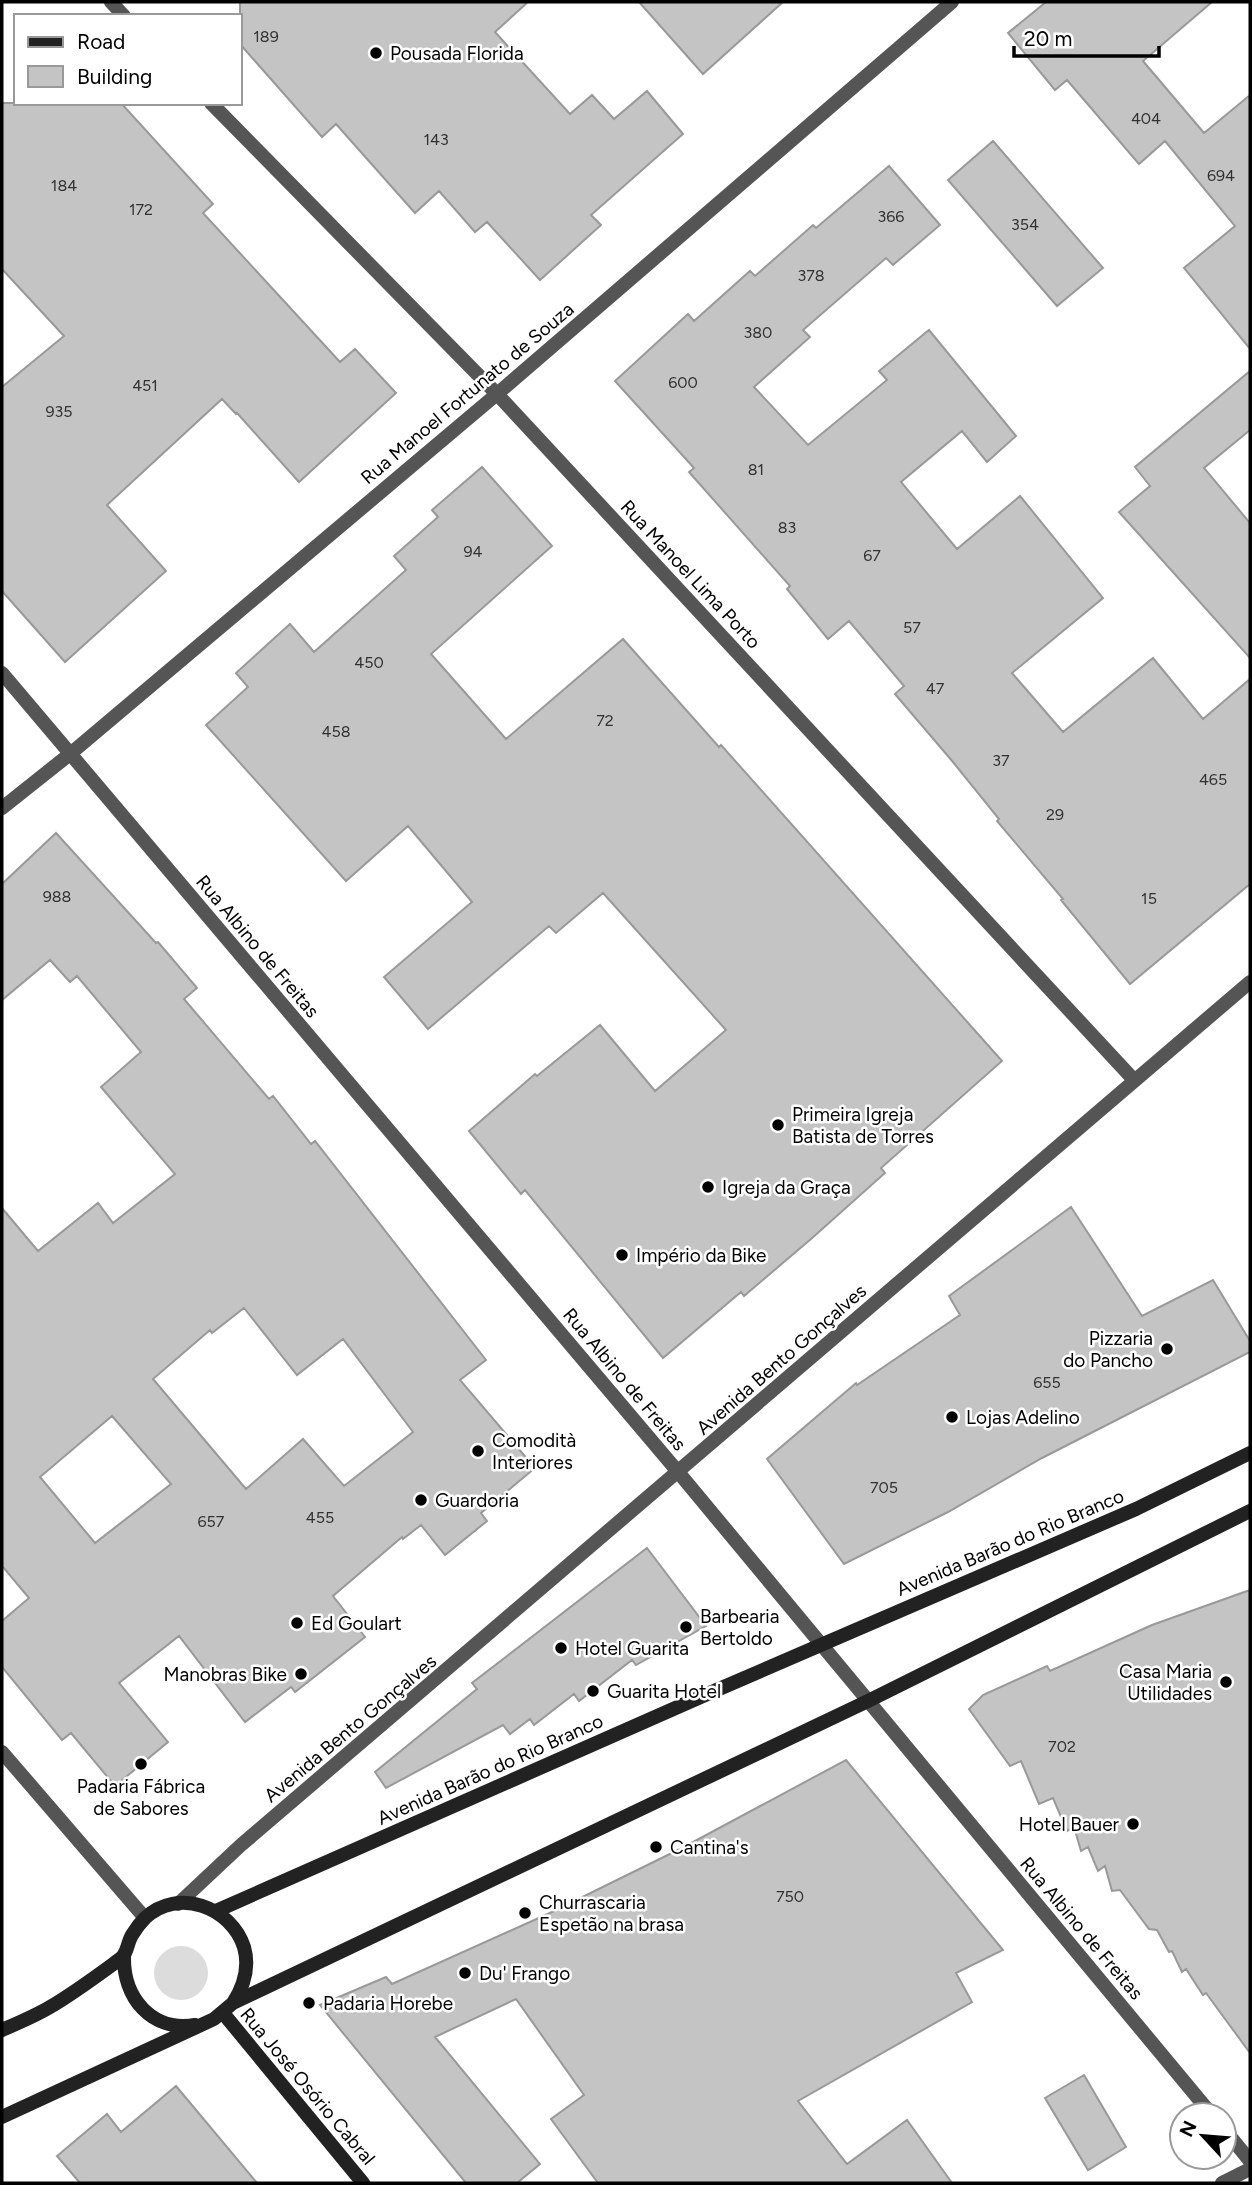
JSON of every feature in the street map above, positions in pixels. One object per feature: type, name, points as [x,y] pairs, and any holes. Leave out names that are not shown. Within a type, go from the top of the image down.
[{"type":"main road","name":"Avenida Barão do Rio Branco","points":[[216,1911],[821,1644],[1136,1509],[1250,1453]]},
{"type":"main road","points":[[2,2117],[203,2024],[228,2008],[868,1701],[1250,1511]]},
{"type":"main road","points":[[203,2024],[173,2025],[158,2020],[145,2011],[127,1986],[124,1956],[132,1935],[145,1918],[161,1908],[178,1903],[197,1904],[216,1911],[229,1921],[240,1936],[246,1970],[242,1988],[228,2008]]},
{"type":"main road","points":[[2,2030],[50,2007],[124,1956]]},
{"type":"main road","name":"Rua José Osório Cabral","points":[[228,2008],[363,2183]]},
{"type":"street","name":"Rua Manoel Fortunato de Souza","points":[[2,808],[70,754],[497,394],[952,2]]},
{"type":"street","name":"Rua Manoel Lima Porto","points":[[213,105],[497,394],[1134,1080]]},
{"type":"street","name":"Rua Albino de Freitas","points":[[2,673],[679,1473],[1200,2101]]},
{"type":"street","name":"Avenida Bento Gonçalves","points":[[178,1903],[241,1845],[1250,982]]},
{"type":"street","points":[[2,1752],[145,1918]]},
{"type":"street","points":[[1238,2146],[1250,2161]]},
{"type":"street","points":[[1222,2183],[1250,2169]]},
{"type":"shaded area","points":[[181,1946],[200,1954],[208,1973],[200,1992],[181,2000],[162,1992],[154,1973],[162,1954]]},
{"type":"building","points":[[240,2],[528,2],[495,32],[570,114],[592,95],[614,119],[647,91],[683,134],[591,215],[601,225],[540,280],[487,222],[475,232],[439,191],[415,213],[336,124],[322,137],[242,46]]},
{"type":"building","points":[[639,2],[783,2],[703,74]]},
{"type":"building","points":[[1046,2],[1212,2],[1143,61],[1204,133],[1250,95],[1250,349],[1184,268],[1235,226],[1165,141],[1139,164],[1067,80],[1055,90],[1008,33]]},
{"type":"building","points":[[2,103],[123,105],[213,204],[203,213],[340,362],[355,349],[396,393],[299,482],[222,399],[107,505],[166,571],[65,662],[2,591],[2,387],[64,336],[2,269]]},
{"type":"building","points":[[993,141],[1103,268],[1057,306],[948,180]]},
{"type":"building","points":[[889,166],[940,225],[893,265],[886,258],[803,330],[810,337],[754,387],[808,445],[887,380],[879,371],[929,330],[1016,436],[987,462],[962,431],[901,482],[957,549],[1020,496],[1103,598],[1012,673],[1063,732],[1153,658],[1203,719],[1250,679],[1250,884],[1130,984],[997,821],[999,819],[953,762],[895,694],[904,686],[849,621],[828,639],[787,589],[790,586],[689,472],[694,468],[615,381],[688,314],[694,321],[750,271],[755,276],[813,225],[816,228]]},
{"type":"building","points":[[1250,371],[1250,430],[1204,468],[1250,523],[1250,658],[1119,512],[1150,486],[1135,467]]},
{"type":"building","points":[[482,467],[552,546],[431,654],[506,739],[623,639],[1002,1061],[881,1168],[885,1173],[811,1239],[744,1296],[741,1292],[663,1358],[525,1190],[521,1194],[469,1131],[535,1074],[537,1076],[600,1025],[655,1091],[726,1030],[603,893],[556,933],[549,926],[428,1029],[384,977],[472,902],[408,826],[346,881],[206,725],[248,687],[236,673],[290,624],[314,652],[406,570],[394,556],[438,517],[432,510]]},
{"type":"building","points":[[56,833],[156,943],[158,942],[197,988],[184,999],[269,1099],[273,1096],[311,1144],[315,1141],[486,1360],[460,1380],[535,1468],[481,1513],[487,1521],[445,1555],[421,1525],[403,1539],[402,1537],[333,1596],[365,1637],[295,1692],[291,1687],[245,1722],[179,1636],[119,1683],[168,1742],[115,1786],[71,1733],[62,1740],[2,1667],[2,1621],[29,1598],[2,1566],[2,1208],[38,1251],[98,1203],[113,1223],[175,1174],[101,1087],[141,1052],[77,976],[70,982],[50,960],[2,1000],[2,884]],"holes":[[[244,1308],[297,1375],[343,1339],[413,1432],[344,1486],[303,1439],[246,1489],[153,1379],[210,1330],[212,1333]],[[112,1416],[171,1484],[95,1543],[40,1477]]]},
{"type":"building","points":[[1071,1207],[1142,1316],[1213,1280],[1250,1341],[1250,1352],[1042,1458],[948,1512],[844,1564],[767,1459],[856,1383],[857,1385],[960,1315],[949,1296]]},
{"type":"building","name":"Hotel Guarita","points":[[647,1548],[706,1626],[636,1665],[632,1660],[579,1701],[574,1694],[534,1725],[530,1719],[510,1734],[503,1725],[386,1788],[375,1772],[477,1689],[472,1683]]},
{"type":"building","points":[[1250,1590],[1250,2053],[1206,1993],[1203,1995],[1186,1969],[1182,1972],[1172,1951],[1169,1952],[1157,1930],[1149,1929],[1120,1890],[1112,1891],[1105,1866],[1098,1871],[1088,1847],[1081,1851],[1074,1827],[1067,1831],[1053,1798],[1039,1804],[1021,1761],[1010,1766],[969,1709],[983,1695],[1047,1666],[1050,1671],[1152,1625]]},
{"type":"building","points":[[846,1760],[1003,1950],[956,1973],[972,2002],[798,2101],[847,2164],[907,2120],[952,2183],[598,2183],[551,2119],[584,2095],[516,1999],[435,2037],[540,2164],[517,2183],[466,2183],[320,2005],[386,1977],[392,1984],[552,1912],[682,1848]]},
{"type":"building","points":[[1084,2075],[1126,2147],[1088,2170],[1045,2098]]},
{"type":"building","points":[[176,2086],[257,2183],[80,2183],[57,2156],[107,2114],[121,2132]]},
{"type":"place","name":"Pousada Florida","points":[[376,53]]},
{"type":"place","name":"Primeira Igreja Batista de Torres","points":[[778,1125]]},
{"type":"place","name":"Igreja da Graça","points":[[708,1187]]},
{"type":"place","name":"Império da Bike","points":[[622,1255]]},
{"type":"place","name":"Pizzaria do Pancho","points":[[1167,1349]]},
{"type":"place","name":"Lojas Adelino","points":[[952,1417]]},
{"type":"place","name":"Comodità Interiores","points":[[478,1451]]},
{"type":"place","name":"Guardoria","points":[[421,1500]]},
{"type":"place","name":"Ed Goulart","points":[[297,1623]]},
{"type":"place","name":"Barbearia Bertoldo","points":[[686,1627]]},
{"type":"place","name":"Hotel Guarita","points":[[561,1648]]},
{"type":"place","name":"Manobras Bike","points":[[301,1674]]},
{"type":"place","name":"Casa Maria Utilidades","points":[[1226,1682]]},
{"type":"place","name":"Guarita Hotel","points":[[593,1691]]},
{"type":"place","name":"Padaria Fábrica de Sabores","points":[[141,1764]]},
{"type":"place","name":"Hotel Bauer","points":[[1133,1824]]},
{"type":"place","name":"Cantina's","points":[[656,1847]]},
{"type":"place","name":"Churrascaria Espetão na brasa","points":[[525,1913]]},
{"type":"place","name":"Du' Frango","points":[[465,1973]]},
{"type":"place","name":"Padaria Horebe","points":[[309,2003]]}]
